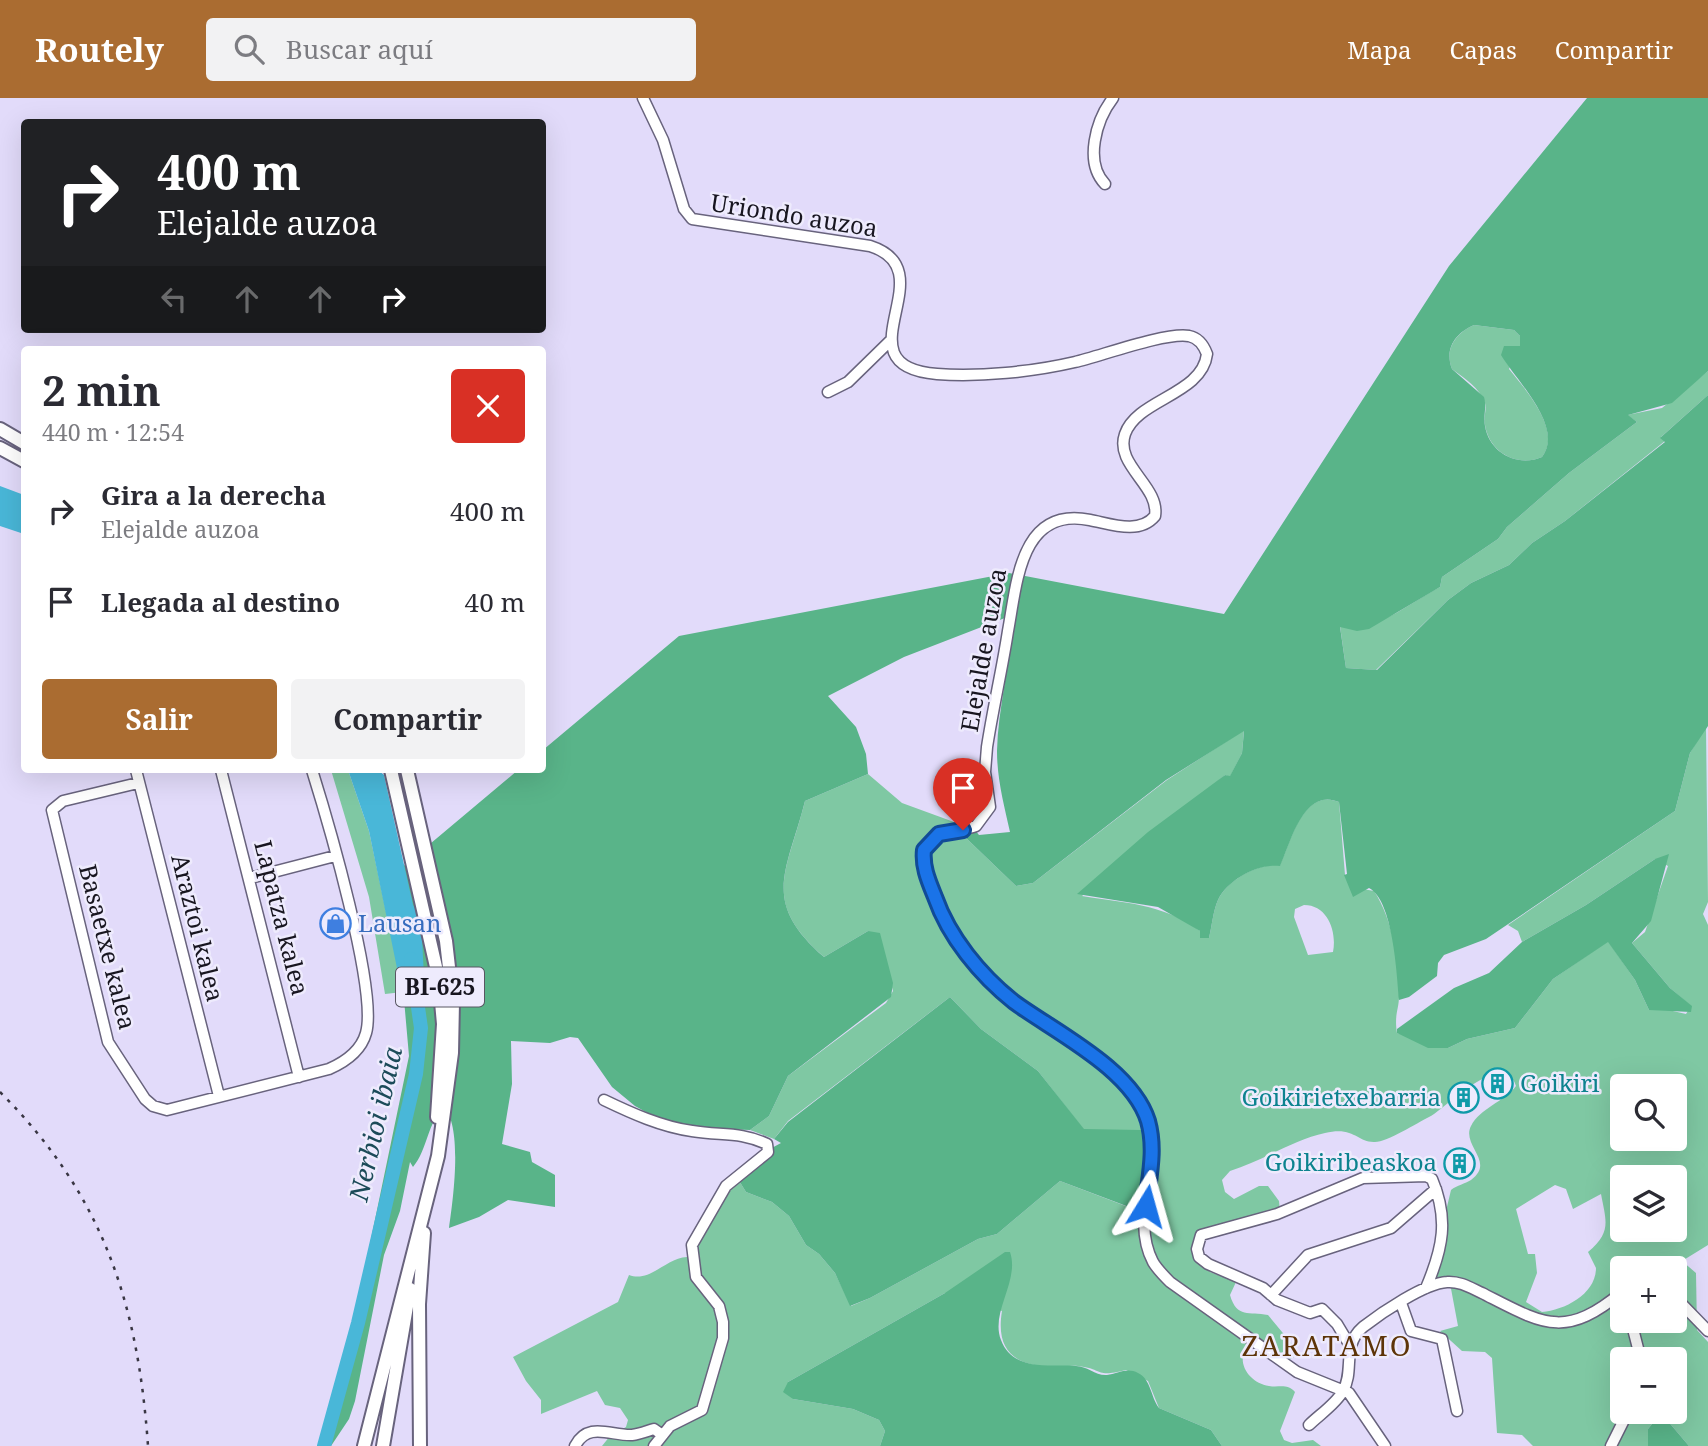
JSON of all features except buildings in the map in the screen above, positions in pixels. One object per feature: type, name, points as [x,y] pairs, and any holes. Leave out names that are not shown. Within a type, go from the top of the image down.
[{"type":"main road","points":[[0,429],[21,441]]},
{"type":"main road","points":[[0,448],[21,459]]},
{"type":"main road","name":"BI-625","points":[[391,773],[432,942],[443,1024],[440,1090],[426,1206]]},
{"type":"main road","name":"BI-625","points":[[383,1446],[449,1091],[453,1002],[446,941],[408,773]]},
{"type":"main road","points":[[364,1446],[426,1206]]},
{"type":"main road","points":[[420,1446],[419,1304],[426,1206]]},
{"type":"street","name":"Uriondo auzoa","points":[[643,98],[663,139],[684,209],[692,219],[870,246],[893,258],[900,271],[902,287],[890,341]]},
{"type":"street","points":[[1105,184],[1096,173],[1094,159],[1099,121],[1113,98]]},
{"type":"street","name":"Elejalde auzoa","points":[[890,341],[894,356],[908,368],[937,374],[999,372],[1073,362],[1125,347],[1182,336],[1198,340],[1208,354],[1203,370],[1193,380],[1139,417],[1126,431],[1124,449],[1155,500],[1155,516],[1149,523],[1142,527],[1118,526],[1064,518],[1040,532],[1022,559],[987,747],[985,772],[990,807],[976,826],[939,834],[932,839],[924,850],[923,858],[946,925],[976,964],[1015,1002],[1077,1042],[1140,1105],[1147,1121],[1153,1149],[1145,1221],[1146,1241],[1153,1263],[1170,1282],[1297,1372],[1354,1398],[1385,1446]]},
{"type":"street","points":[[828,392],[848,382],[890,341]]},
{"type":"street","name":"Araztoi kalea","points":[[136,773],[219,1096]]},
{"type":"street","name":"Lapatza kalea","points":[[222,773],[299,1077]]},
{"type":"street","points":[[219,1096],[341,1064],[359,1046],[366,1033],[364,980],[313,773]]},
{"type":"street","name":"Basaetxe kalea","points":[[138,783],[63,801],[52,810],[108,1042],[145,1099],[153,1106],[167,1110],[219,1096]]},
{"type":"street","points":[[250,878],[335,856]]},
{"type":"street","points":[[604,1100],[634,1114],[692,1131],[746,1135],[767,1144],[768,1152],[738,1173],[726,1186],[692,1245],[695,1277],[719,1306],[723,1338],[702,1410],[661,1434],[654,1446]]},
{"type":"street","points":[[1349,1344],[1337,1324],[1322,1309],[1310,1313],[1271,1295],[1263,1288],[1208,1264],[1199,1257],[1198,1241],[1206,1231],[1289,1209],[1363,1178],[1426,1176],[1432,1179],[1436,1189],[1444,1222],[1440,1246],[1426,1288]]},
{"type":"street","points":[[1271,1295],[1308,1255],[1391,1228],[1436,1189]]},
{"type":"street","points":[[1308,1425],[1343,1391],[1349,1344],[1362,1328],[1426,1288],[1447,1282],[1462,1283],[1521,1314],[1546,1322],[1570,1323],[1610,1303]]},
{"type":"street","points":[[1401,1303],[1411,1331],[1442,1339],[1457,1411]]},
{"type":"street","points":[[1687,1309],[1708,1331]]},
{"type":"street","points":[[1611,1446],[1622,1424]]},
{"type":"street","points":[[575,1446],[581,1437],[597,1431],[634,1435],[654,1429],[661,1434]]},
{"type":"green space","points":[[1587,98],[1708,98],[1708,371],[1672,403],[1628,415],[1637,422],[1569,473],[1507,527],[1498,539],[1442,577],[1440,587],[1369,629],[1357,631],[1340,627],[1346,668],[1377,670],[1448,600],[1471,583],[1509,565],[1532,543],[1565,521],[1665,442],[1660,438],[1708,395],[1708,726],[1690,753],[1675,811],[1486,939],[1444,955],[1438,963],[1437,976],[1409,997],[1399,1000],[1392,939],[1384,907],[1369,888],[1353,897],[1344,875],[1347,874],[1339,802],[1327,799],[1308,809],[1294,831],[1280,866],[1254,870],[1229,885],[1216,904],[1209,938],[1200,938],[1200,931],[1158,907],[1077,894],[1148,832],[1225,775],[1230,776],[1242,753],[1244,731],[1166,780],[1033,883],[1016,886],[965,837],[956,824],[970,824],[979,835],[1010,832],[997,751],[1009,650],[1010,616],[904,657],[828,696],[856,727],[866,754],[868,774],[805,801],[786,867],[784,885],[785,902],[792,919],[804,937],[824,957],[868,931],[880,933],[893,983],[891,997],[788,1076],[769,1116],[750,1130],[697,1128],[653,1116],[635,1106],[612,1087],[578,1038],[570,1037],[550,1043],[511,1041],[512,1084],[502,1144],[530,1152],[532,1162],[555,1175],[555,1207],[508,1200],[479,1217],[449,1228],[455,1147],[450,1117],[444,1107],[438,1113],[418,1160],[413,1167],[410,1162],[400,1211],[384,1255],[355,1401],[349,1419],[331,1446],[319,1446],[340,1388],[409,1056],[393,875],[514,773],[546,773],[546,747],[679,636],[1009,573],[1224,614],[1449,266]],"holes":[[[1474,325],[1514,330],[1520,336],[1520,346],[1504,346],[1501,355],[1543,418],[1547,445],[1542,457],[1533,460],[1514,459],[1498,450],[1492,443],[1485,426],[1484,397],[1452,369],[1450,361],[1453,342],[1462,332]]]},
{"type":"green space","points":[[1474,325],[1514,330],[1520,336],[1520,346],[1509,369],[1532,399],[1545,423],[1547,447],[1542,457],[1533,460],[1514,459],[1498,450],[1488,435],[1483,398],[1452,369],[1450,355],[1453,342],[1462,332]]},
{"type":"green space","points":[[1708,371],[1708,395],[1661,437],[1665,441],[1565,521],[1532,543],[1509,565],[1471,583],[1448,600],[1376,670],[1346,668],[1340,626],[1354,627],[1380,621],[1440,587],[1442,577],[1498,539],[1507,527],[1569,473],[1637,422],[1627,415],[1662,408]]},
{"type":"green space","points":[[1706,726],[1708,902],[1703,914],[1708,925],[1708,1245],[1687,1258],[1610,1256],[1610,1333],[1687,1333],[1687,1265],[1696,1273],[1697,1330],[1708,1342],[1708,1446],[1689,1446],[1670,1424],[1687,1424],[1687,1347],[1610,1347],[1610,1424],[1652,1424],[1648,1429],[1648,1446],[1533,1446],[1522,1435],[1497,1433],[1492,1358],[1485,1352],[1462,1351],[1440,1331],[1458,1326],[1449,1278],[1430,1278],[1451,1190],[1471,1180],[1480,1167],[1470,1140],[1471,1126],[1480,1114],[1516,1086],[1509,1076],[1499,1073],[1487,1076],[1429,1117],[1387,1139],[1369,1142],[1349,1133],[1325,1133],[1301,1140],[1230,1171],[1222,1180],[1225,1192],[1234,1199],[1259,1186],[1268,1186],[1279,1201],[1280,1212],[1198,1233],[1198,1258],[1210,1272],[1236,1282],[1230,1295],[1236,1308],[1244,1312],[1268,1315],[1292,1344],[1296,1356],[1290,1359],[1247,1346],[1244,1365],[1256,1381],[1269,1386],[1283,1386],[1295,1392],[1280,1431],[1284,1440],[1292,1443],[1313,1440],[1321,1446],[1222,1446],[1211,1430],[1159,1408],[1148,1381],[1126,1370],[1104,1373],[1086,1367],[1042,1366],[1020,1360],[1012,1355],[1002,1337],[1002,1311],[945,1293],[788,1382],[793,1399],[853,1409],[879,1420],[885,1431],[880,1446],[602,1446],[610,1436],[626,1427],[628,1420],[620,1408],[605,1405],[597,1391],[541,1414],[541,1400],[526,1381],[513,1357],[618,1302],[629,1275],[644,1276],[672,1261],[687,1257],[708,1230],[706,1225],[738,1179],[746,1192],[772,1202],[789,1216],[806,1245],[819,1254],[835,1273],[851,1306],[978,1239],[997,1234],[1060,1181],[1144,1213],[1149,1184],[1146,1154],[1084,1130],[1038,1071],[981,1029],[950,997],[788,1121],[774,1139],[750,1130],[769,1116],[788,1076],[886,1003],[893,991],[881,945],[868,931],[824,957],[804,937],[792,919],[785,902],[784,885],[786,867],[805,801],[868,774],[902,803],[954,822],[965,837],[1016,886],[1033,883],[1167,780],[1244,730],[1242,753],[1230,777],[1225,775],[1082,896],[1149,907],[1179,918],[1209,938],[1216,904],[1229,885],[1254,870],[1280,865],[1294,831],[1307,809],[1316,802],[1327,799],[1339,802],[1345,875],[1363,889],[1374,891],[1390,928],[1399,983],[1397,1033],[1448,1048],[1467,1039],[1515,1028],[1553,979],[1608,941],[1635,980],[1649,1010],[1664,1009],[1686,1014],[1691,1006],[1670,988],[1632,943],[1645,932],[1668,866],[1655,859],[1586,905],[1522,942],[1518,931],[1508,925],[1675,811],[1690,753]],"holes":[[[1304,905],[1319,910],[1329,921],[1334,936],[1333,952],[1308,955],[1294,917],[1295,909]],[[1555,1185],[1566,1189],[1573,1209],[1601,1194],[1605,1226],[1601,1238],[1588,1252],[1596,1268],[1591,1286],[1569,1304],[1542,1312],[1526,1302],[1537,1273],[1535,1254],[1528,1254],[1516,1209]]]},
{"type":"green space","points":[[332,773],[349,773],[369,831],[403,992],[385,994],[369,897]]},
{"type":"green space","points":[[1669,854],[1651,921],[1632,943],[1670,988],[1692,1006],[1691,1012],[1649,1010],[1635,980],[1608,942],[1553,979],[1515,1028],[1467,1039],[1448,1048],[1428,1048],[1397,1033],[1397,1029],[1454,988],[1489,973],[1522,942],[1586,905],[1655,859]]},
{"type":"green space","points":[[950,997],[981,1029],[1038,1071],[1084,1129],[1141,1130],[1149,1184],[1145,1213],[1060,1181],[997,1234],[978,1239],[870,1298],[850,1306],[835,1273],[819,1254],[806,1245],[789,1216],[772,1202],[746,1192],[738,1179],[751,1159],[781,1143],[774,1139],[788,1122]]},
{"type":"green space","points":[[1005,1252],[1010,1252],[1012,1263],[999,1329],[1001,1340],[1014,1357],[1033,1364],[1080,1366],[1103,1375],[1134,1371],[1146,1380],[1159,1408],[1211,1430],[1222,1446],[880,1446],[885,1431],[879,1420],[853,1409],[793,1399],[783,1392],[788,1382],[945,1293]]},
{"type":"green space","points":[[1652,1424],[1670,1424],[1689,1446],[1648,1446],[1648,1429]]},
{"type":"water","points":[[0,486],[21,494],[21,533],[0,526]]},
{"type":"water","points":[[349,773],[384,775],[413,905],[421,920],[424,976],[399,978],[369,831]]},
{"type":"waterway","name":"Nerbioi ibaia","points":[[324,1446],[358,1323],[416,1074],[421,1028],[411,959]]},
{"type":"railway","points":[[0,1092],[36,1131],[65,1171],[109,1254],[124,1298],[135,1345],[148,1446]]},
{"type":"place","name":"Lausan","points":[[335,924]]},
{"type":"place","name":"Goikiri","points":[[1497,1084]]},
{"type":"place","name":"Goikirietxebarria","points":[[1464,1098]]},
{"type":"place","name":"Goikiribeaskoa","points":[[1460,1163]]},
{"type":"district","name":"ZARATAMO","points":[[1327,1346]]},
{"type":"route","points":[[963,830],[939,834],[924,850],[926,873],[946,925],[953,937],[994,983],[1015,1002],[1077,1042],[1130,1092],[1140,1105],[1147,1121],[1153,1149],[1146,1206]]}]
